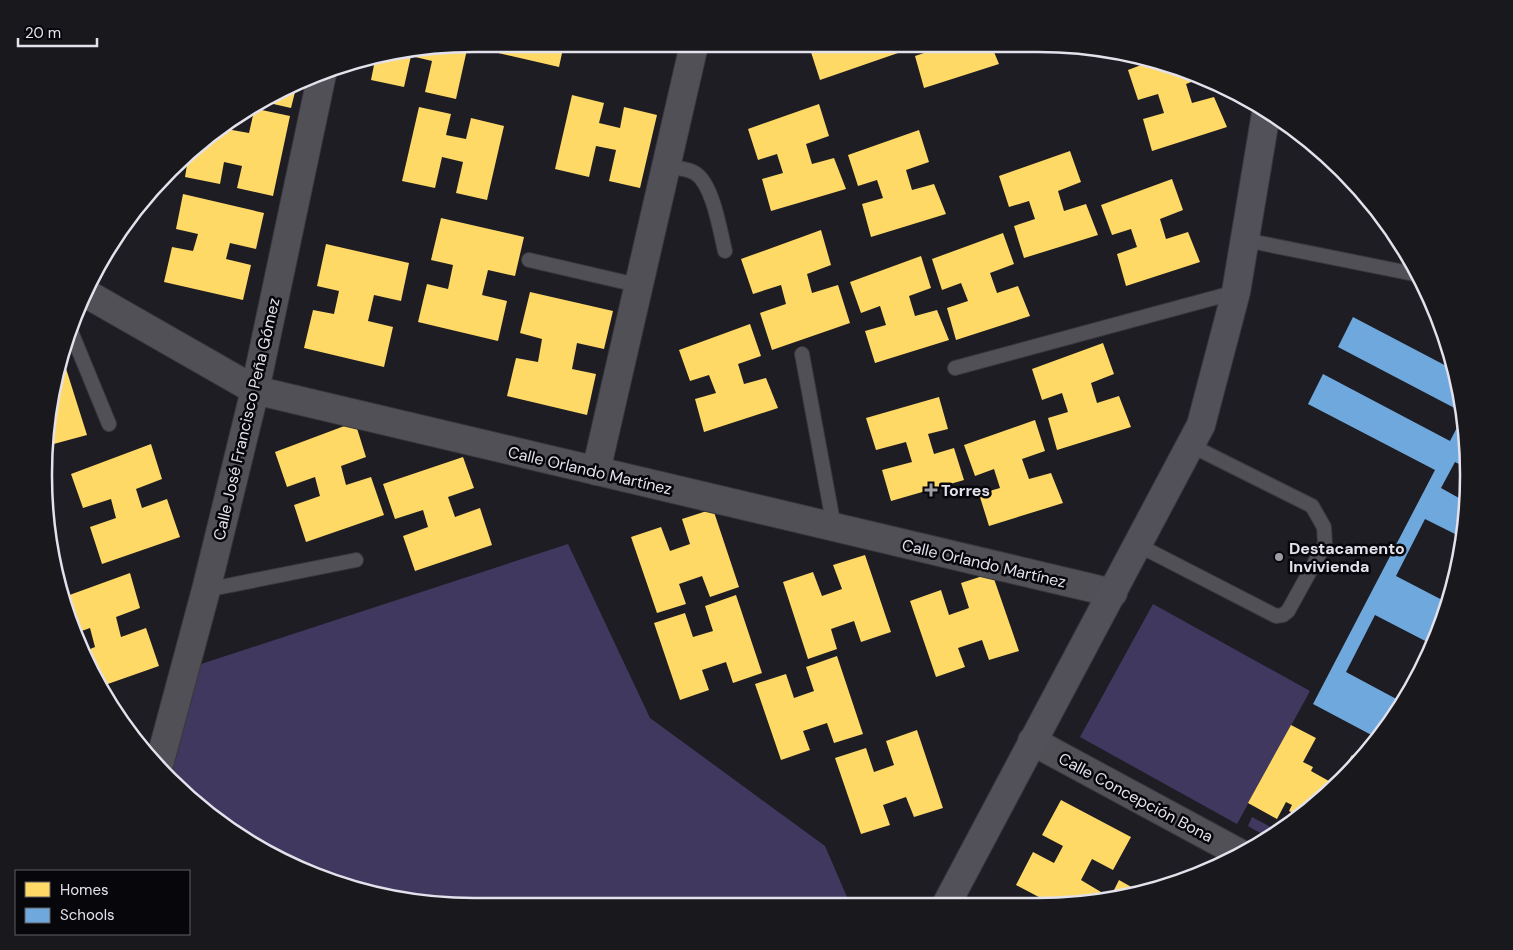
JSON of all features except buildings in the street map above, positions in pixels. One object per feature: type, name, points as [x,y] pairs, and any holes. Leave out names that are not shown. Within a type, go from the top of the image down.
[{"type":"street","points":[[596,471],[637,285],[692,52]]},
{"type":"street","name":"Calle José Francisco Peña Gómez","points":[[161,758],[206,590],[255,390],[320,82]]},
{"type":"street","points":[[950,898],[1201,425],[1236,292],[1265,119]]},
{"type":"street","name":"Calle Orlando Martínez","points":[[92,297],[255,390],[1113,593]]},
{"type":"street","name":"Calle Concepción Bona","points":[[1032,741],[1233,850]]},
{"type":"lane","points":[[665,166],[689,170],[703,179],[709,191],[725,251]]},
{"type":"lane","points":[[1245,240],[1409,273]]},
{"type":"lane","points":[[529,260],[637,285]]},
{"type":"lane","points":[[955,368],[1236,292]]},
{"type":"lane","points":[[75,340],[109,424]]},
{"type":"lane","points":[[802,354],[834,527]]},
{"type":"lane","points":[[1138,545],[1276,616],[1283,615],[1288,611],[1325,544],[1324,527],[1312,506],[1190,445]]},
{"type":"lane","points":[[206,590],[356,560]]},
{"type":"shaded area","points":[[568,544],[650,718],[825,846],[847,898],[447,897],[393,889],[339,875],[288,854],[240,826],[196,793],[171,768],[198,665]]},
{"type":"shaded area","points":[[1153,604],[1310,691],[1237,824],[1080,737]]},
{"type":"shaded area","points":[[1252,817],[1271,827],[1261,833],[1248,826]]},
{"type":"place","name":"Torres","points":[[931,490]]},
{"type":"place","name":"Destacamento Invivienda","points":[[1279,557]]}]
